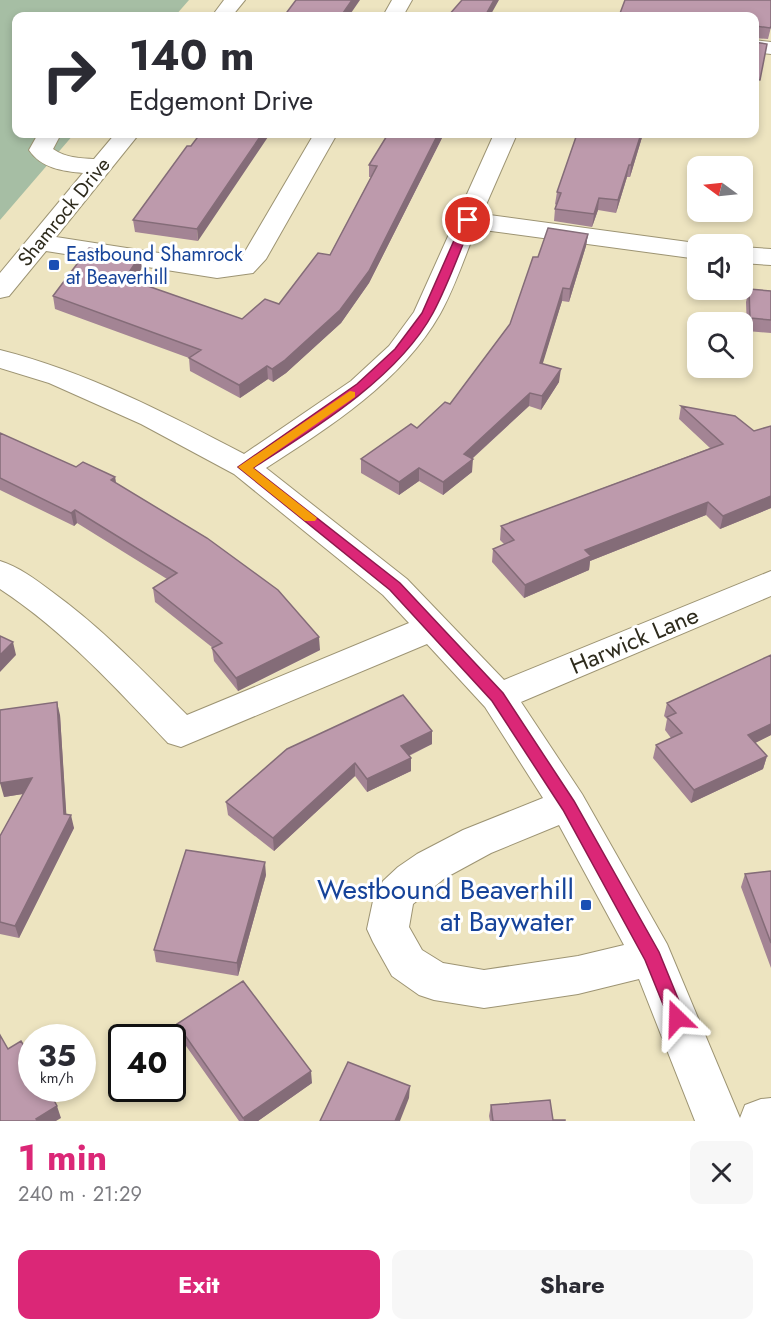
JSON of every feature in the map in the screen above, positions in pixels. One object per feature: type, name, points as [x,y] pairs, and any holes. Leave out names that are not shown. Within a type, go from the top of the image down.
[{"type":"street","points":[[225,12],[235,0]]},
{"type":"street","points":[[47,138],[41,150],[46,157],[56,163],[100,167]]},
{"type":"street","name":"Shamrock Drive","points":[[0,290],[124,138]]},
{"type":"street","points":[[39,242],[217,270],[244,267],[253,259],[323,138]]},
{"type":"street","points":[[245,467],[285,442],[361,387],[399,352],[427,314],[503,138]]},
{"type":"street","points":[[468,220],[687,250]]},
{"type":"street","points":[[753,256],[771,257]]},
{"type":"street","points":[[0,359],[59,377],[151,417],[245,467],[395,586],[498,697],[568,805],[652,957],[718,1121]]},
{"type":"street","points":[[0,573],[25,588],[96,646],[181,732],[433,627]]},
{"type":"street","name":"Harwick Lane","points":[[498,697],[771,583]]},
{"type":"street","points":[[568,805],[508,828],[429,867],[396,895],[388,929],[407,963],[434,981],[484,989],[578,975],[652,957]]},
{"type":"street","points":[[761,1121],[771,1120]]},
{"type":"green space","points":[[0,0],[189,0],[178,12],[12,12],[12,138],[71,138],[0,220]]},
{"type":"building","points":[[296,0],[352,0],[344,12],[287,12]]},
{"type":"building","points":[[462,0],[494,0],[487,12],[452,12]]},
{"type":"building","points":[[625,0],[771,0],[771,26],[770,28],[759,26],[759,12],[620,12]]},
{"type":"building","points":[[759,43],[767,44],[759,80]]},
{"type":"building","points":[[197,138],[259,138],[197,229],[133,220],[187,146],[191,146]]},
{"type":"building","points":[[386,138],[436,138],[369,271],[340,310],[285,360],[272,369],[267,366],[239,385],[189,358],[201,350],[53,296],[89,248],[140,256],[125,278],[242,319],[265,299],[279,304],[318,253],[330,255],[377,166],[369,165]]},
{"type":"building","points":[[576,138],[640,138],[618,200],[599,198],[594,214],[555,209],[561,193],[557,192]]},
{"type":"building","points":[[548,228],[588,234],[570,289],[563,288],[540,363],[561,369],[542,396],[530,393],[464,454],[473,459],[443,482],[419,468],[399,482],[361,459],[411,424],[417,428],[445,402],[450,404],[510,324],[533,257],[538,257]]},
{"type":"building","points":[[753,289],[771,291],[771,320],[753,318],[753,312],[750,312],[749,300],[753,300]]},
{"type":"building","points":[[681,406],[735,416],[754,431],[771,426],[771,496],[723,516],[708,502],[585,550],[591,556],[525,585],[493,549],[514,540],[501,526],[723,444]]},
{"type":"building","points":[[0,433],[76,467],[83,462],[115,477],[111,480],[207,538],[278,590],[319,637],[236,678],[212,648],[222,643],[153,588],[177,573],[75,510],[71,513],[0,478]]},
{"type":"building","points":[[0,636],[13,642],[0,655]]},
{"type":"building","points":[[771,655],[771,724],[748,735],[767,756],[694,790],[656,745],[682,733],[667,717],[676,713],[667,703]]},
{"type":"building","points":[[403,695],[432,731],[401,746],[411,758],[367,779],[355,763],[273,838],[226,802],[287,749]]},
{"type":"building","points":[[57,702],[64,814],[71,815],[15,926],[0,922],[0,836],[32,778],[0,783],[0,710]]},
{"type":"building","points":[[186,850],[265,862],[237,963],[154,950]]},
{"type":"building","points":[[771,871],[771,943],[745,874]]},
{"type":"building","points":[[243,981],[311,1071],[243,1118],[186,1037],[186,1024],[177,1024]]},
{"type":"building","points":[[0,1035],[8,1049],[18,1043],[18,1102],[55,1102],[57,1106],[36,1119],[38,1121],[0,1121]]},
{"type":"building","points":[[348,1062],[410,1086],[395,1121],[320,1121]]},
{"type":"building","points":[[550,1100],[553,1120],[565,1121],[493,1121],[491,1105]]},
{"type":"slow traffic","points":[[310,518],[245,467],[285,442],[350,395]]},
{"type":"place","name":"Eastbound Shamrock at Beaverhill","points":[[54,265]]},
{"type":"place","name":"Westbound Beaverhill at Baywater","points":[[586,905]]},
{"type":"route","points":[[468,220],[427,314],[399,352],[361,387],[285,442],[245,467],[395,586],[498,697],[568,805],[652,957],[677,1018]]}]
